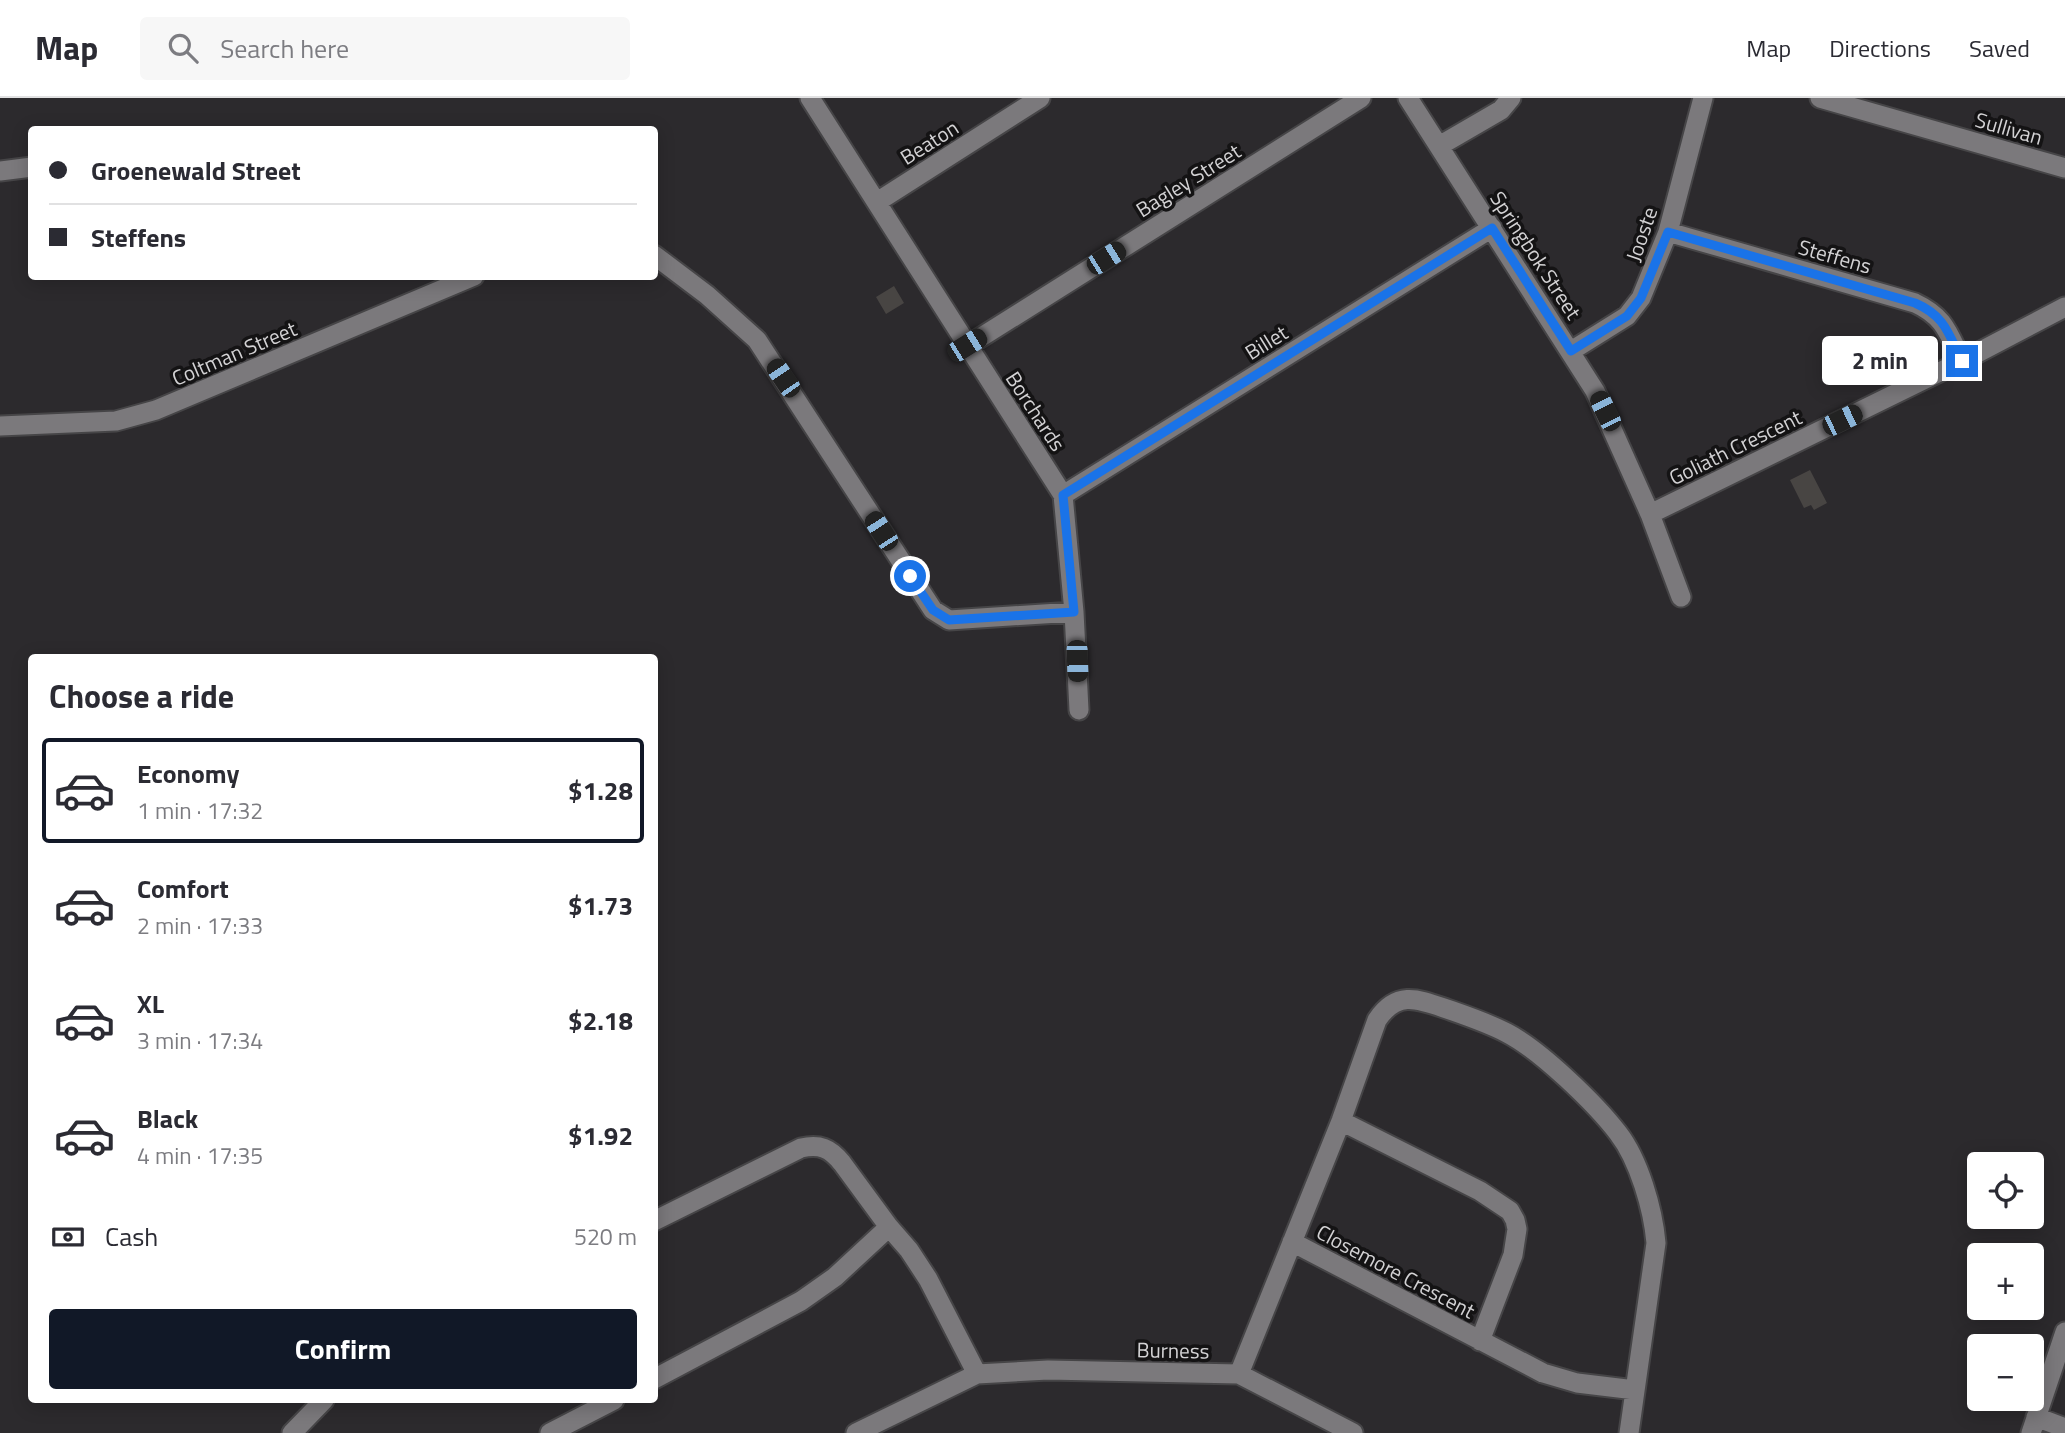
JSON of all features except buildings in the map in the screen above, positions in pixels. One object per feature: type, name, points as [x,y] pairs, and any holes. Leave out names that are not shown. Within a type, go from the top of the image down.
[{"type":"street","name":"Borchards","points":[[810,98],[1063,495],[1074,612],[1079,710]]},
{"type":"street","name":"Beaton","points":[[877,202],[1040,98]]},
{"type":"street","name":"Bagley Street","points":[[967,345],[1362,98]]},
{"type":"street","name":"Springbok Street","points":[[1409,98],[1595,391],[1650,514],[1681,597]]},
{"type":"street","points":[[1439,146],[1501,110],[1511,98]]},
{"type":"street","name":"Jooste","points":[[1571,351],[1627,316],[1641,298],[1668,232],[1703,98]]},
{"type":"street","name":"Sullivan","points":[[1820,98],[2065,168]]},
{"type":"street","points":[[0,171],[28,168]]},
{"type":"street","name":"Billet","points":[[1063,495],[1492,228]]},
{"type":"street","name":"Steffens","points":[[1668,232],[1915,303],[1933,311],[1962,361]]},
{"type":"street","points":[[658,258],[717,303],[757,340],[933,610],[949,620],[1074,612]]},
{"type":"street","name":"Coltman Street","points":[[0,426],[116,421],[156,410],[465,280]]},
{"type":"street","name":"Goliath Crescent","points":[[1650,514],[1962,361],[2065,307]]},
{"type":"street","name":"Closemore Crescent","points":[[1239,1374],[1342,1121],[1377,1020],[1384,1010],[1404,999],[1414,999],[1509,1034],[1565,1077],[1620,1135],[1644,1188],[1654,1222],[1656,1243],[1629,1433]]},
{"type":"street","name":"Closemore Crescent","points":[[1342,1121],[1480,1191],[1510,1211],[1517,1229],[1513,1255],[1480,1341]]},
{"type":"street","points":[[658,1219],[783,1156],[814,1145],[822,1146],[834,1153],[909,1250],[928,1279],[977,1374]]},
{"type":"street","points":[[658,1377],[801,1301],[835,1277],[889,1227]]},
{"type":"street","name":"Closemore Crescent","points":[[1292,1242],[1543,1373],[1577,1383],[1635,1390]]},
{"type":"street","points":[[2065,1332],[2034,1425],[2065,1428]]},
{"type":"street","name":"Burness","points":[[856,1433],[977,1374],[1048,1370],[1239,1374],[1353,1433]]},
{"type":"street","points":[[292,1433],[321,1403]]},
{"type":"street","points":[[550,1433],[608,1403]]},
{"type":"route","points":[[910,576],[933,610],[949,620],[1074,612],[1063,495],[1492,228],[1571,351],[1627,316],[1641,298],[1668,232],[1915,303],[1933,311],[1962,361]]}]
